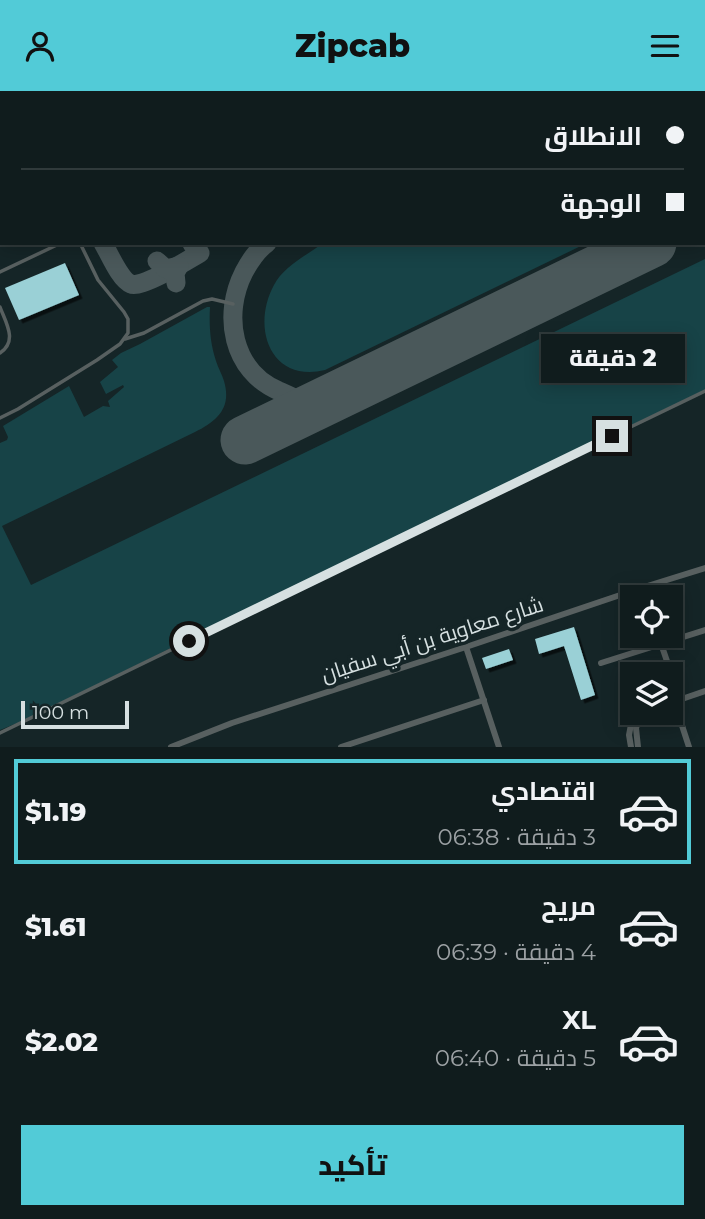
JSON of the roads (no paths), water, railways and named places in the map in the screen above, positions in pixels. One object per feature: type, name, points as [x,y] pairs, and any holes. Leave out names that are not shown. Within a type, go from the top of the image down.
[{"type":"street","name":"شارع معاوية بن أبي سفيان","points":[[650,585],[705,568]]},
{"type":"street","name":"شارع معاوية بن أبي سفيان","points":[[171,747],[185,744],[232,723],[620,595]]},
{"type":"street","points":[[683,637],[705,630]]},
{"type":"street","points":[[466,647],[499,747]]},
{"type":"street","points":[[601,663],[648,648]]},
{"type":"street","points":[[683,698],[705,691]]},
{"type":"street","points":[[341,747],[484,700]]},
{"type":"street","points":[[631,725],[631,747]]},
{"type":"street","points":[[638,725],[638,747]]},
{"type":"street","points":[[682,725],[689,747]]},
{"type":"lane","points":[[0,272],[57,245]]},
{"type":"lane","points":[[81,245],[98,280],[128,319],[125,339]]},
{"type":"lane","points":[[0,418],[79,371],[125,339],[144,333],[203,301],[212,299],[233,304]]},
{"type":"lane","points":[[0,307],[10,341],[7,348],[0,353]]},
{"type":"lane","points":[[0,733],[705,391]]}]
